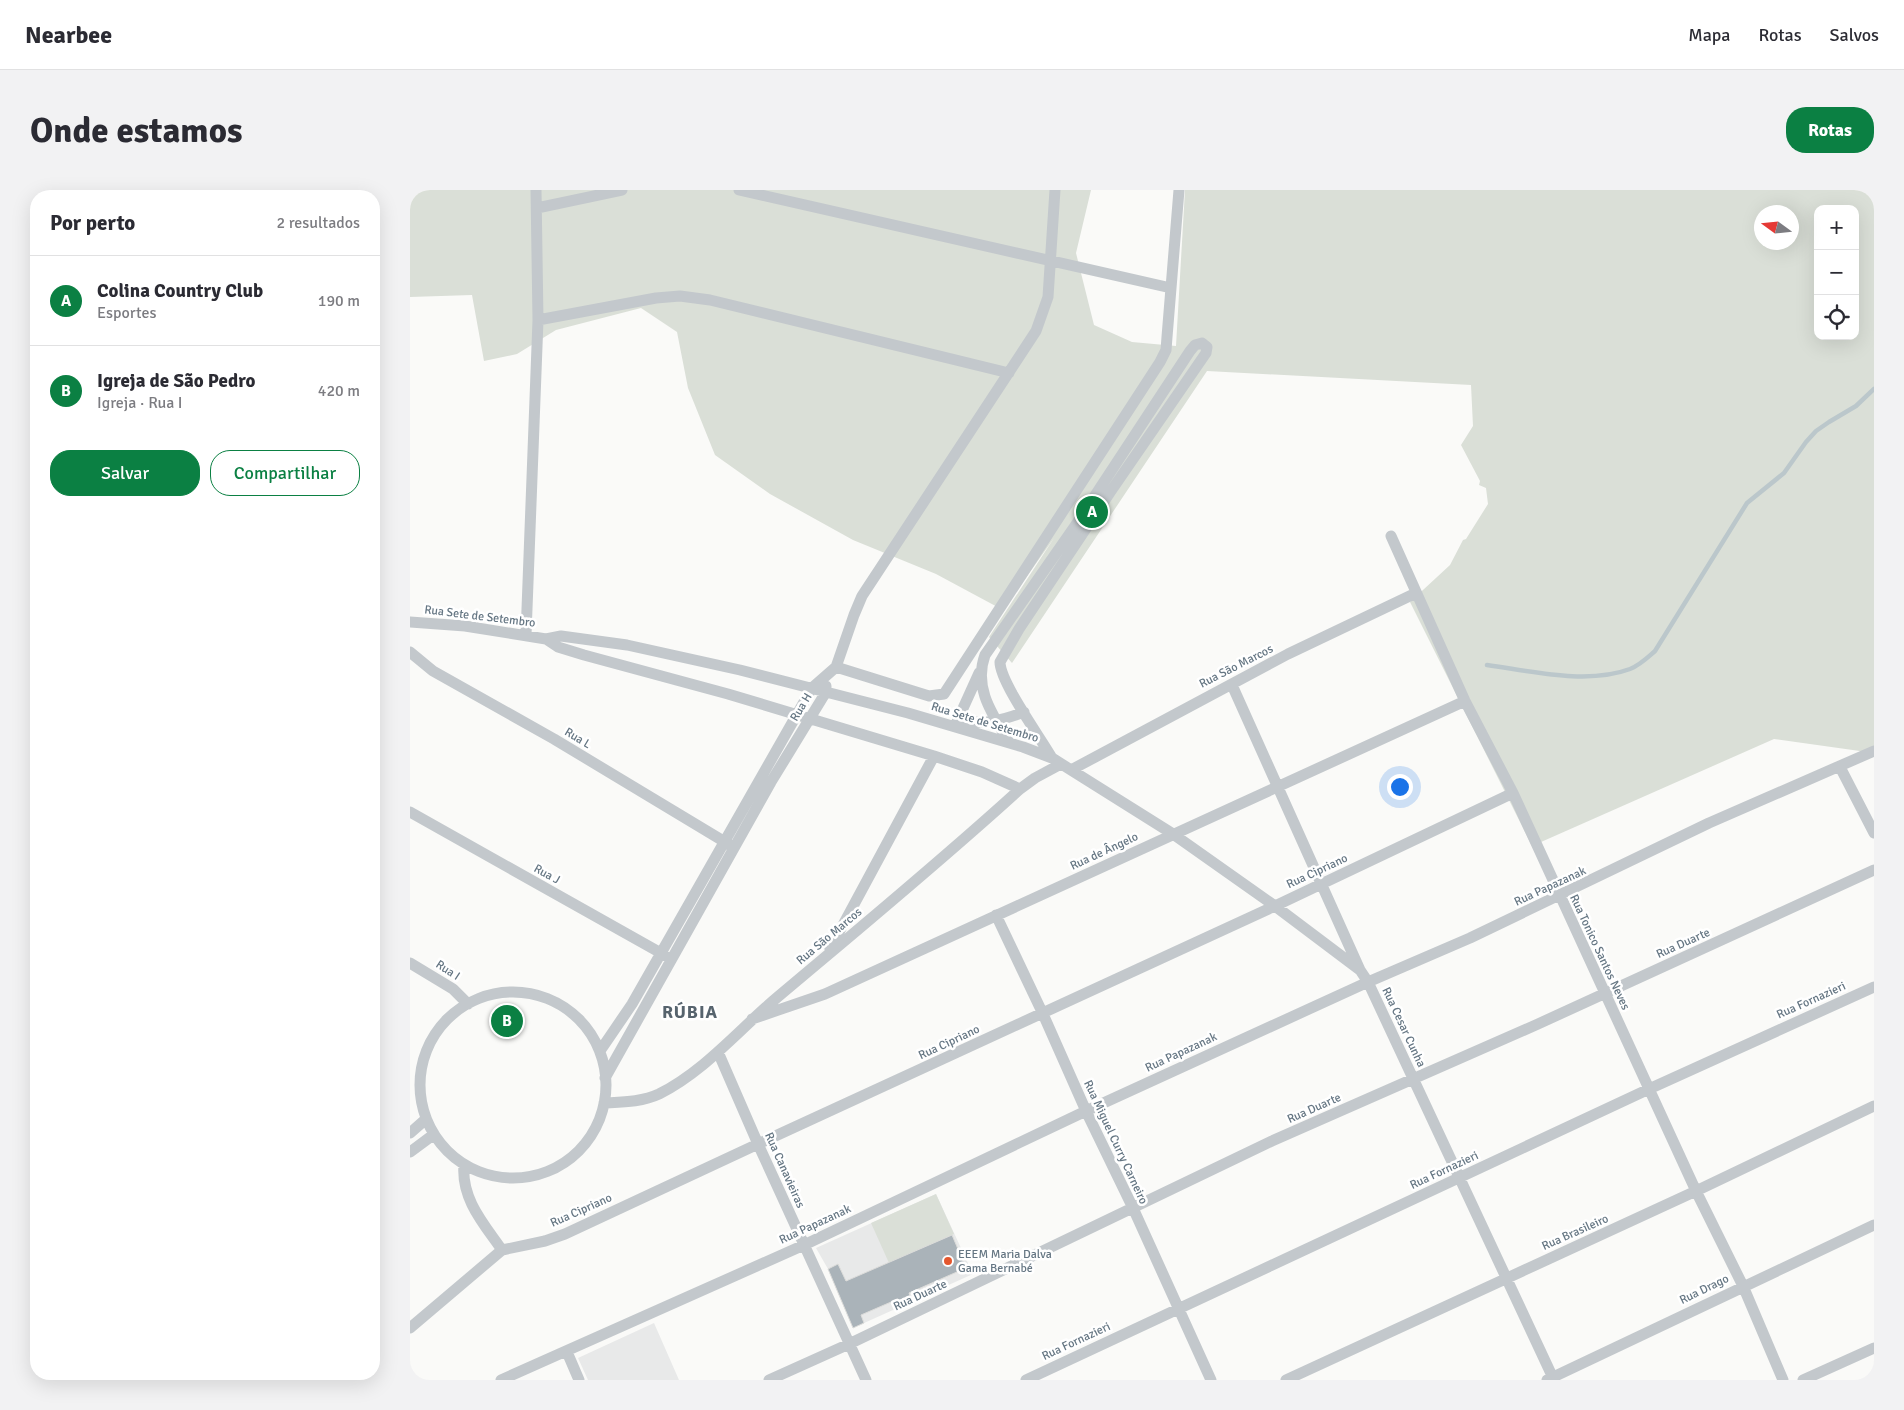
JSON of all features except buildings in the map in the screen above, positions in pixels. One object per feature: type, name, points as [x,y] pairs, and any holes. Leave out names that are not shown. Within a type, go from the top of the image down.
[{"type":"street","points":[[526,635],[538,320],[536,190]]},
{"type":"street","points":[[537,208],[622,190]]},
{"type":"street","points":[[739,190],[1171,288]]},
{"type":"street","points":[[827,677],[836,667],[862,596],[1036,332],[1048,297],[1055,190]]},
{"type":"street","points":[[836,667],[929,696],[944,694],[1166,350],[1179,190]]},
{"type":"street","points":[[538,320],[656,298],[680,296],[710,300],[1009,373]]},
{"type":"street","points":[[1024,712],[997,721],[956,724],[989,647],[1073,529],[1190,351],[1198,343],[1204,344],[1208,350],[1111,491],[1002,656],[1000,662],[1001,671],[1024,712],[1061,764]]},
{"type":"street","name":"Rua Tonico Santos Neves","points":[[1391,536],[1466,701],[1513,793],[1696,1191],[1743,1286],[1783,1380]]},
{"type":"street","name":"Rua São Marcos","points":[[604,1103],[642,1100],[658,1095],[693,1072],[718,1052],[752,1019],[827,954],[1035,778],[1061,764],[1232,685],[1288,654],[1416,592]]},
{"type":"street","name":"Rua Sete de Setembro","points":[[410,622],[465,626],[546,639],[558,647],[567,650],[720,692],[934,756],[982,772],[1020,789]]},
{"type":"street","name":"Rua Sete de Setembro","points":[[546,639],[561,636],[627,646],[740,670],[956,724],[1009,742],[1061,764],[1173,834],[1275,906],[1360,970]]},
{"type":"street","name":"Rua L","points":[[410,652],[433,671],[554,739],[729,844]]},
{"type":"street","points":[[981,669],[983,692],[1009,742]]},
{"type":"street","name":"Rua H","points":[[606,1078],[666,956],[729,844],[796,716],[812,688],[827,677]]},
{"type":"street","name":"Rua H","points":[[729,844],[810,720],[826,692],[827,677]]},
{"type":"street","name":"Rua Cesar Cunha","points":[[1232,685],[1320,884],[1360,970],[1368,982],[1551,1379]]},
{"type":"street","name":"Rua de Ângelo","points":[[752,1019],[825,994],[1466,701]]},
{"type":"street","name":"Rua Papazanak","points":[[501,1380],[804,1245],[1086,1111],[1368,982],[1560,897],[1710,823],[1874,751]]},
{"type":"street","points":[[827,954],[934,756]]},
{"type":"street","points":[[1840,767],[1874,833]]},
{"type":"street","name":"Rua Cipriano","points":[[410,1328],[502,1250],[545,1242],[565,1234],[1043,1014],[1513,793]]},
{"type":"street","name":"Rua J","points":[[410,812],[666,956]]},
{"type":"street","name":"Rua Duarte","points":[[769,1380],[849,1344],[1272,1141],[1412,1080],[1874,870]]},
{"type":"street","name":"Rua Miguel Curry Carneiro","points":[[996,916],[1133,1208],[1211,1380]]},
{"type":"street","name":"Rua H","points":[[600,1051],[666,956]]},
{"type":"street","name":"Rua I","points":[[410,963],[447,985],[468,1004]]},
{"type":"street","name":"Rua Fornazieri","points":[[1026,1380],[1649,1089],[1874,987]]},
{"type":"street","points":[[517,992],[544,997],[568,1009],[587,1028],[600,1051],[606,1078],[604,1103],[598,1124],[584,1146],[565,1163],[542,1174],[516,1179],[491,1176],[464,1165],[448,1152],[434,1135],[426,1119],[420,1093],[422,1067],[430,1043],[445,1022],[468,1004],[490,995],[517,992]]},
{"type":"street","name":"Rua Canavieiras","points":[[718,1052],[866,1380]]},
{"type":"street","name":"Rua Brasileiro","points":[[1286,1380],[1696,1191],[1874,1106]]},
{"type":"street","points":[[410,1133],[426,1119]]},
{"type":"street","points":[[410,1152],[434,1135]]},
{"type":"street","points":[[464,1165],[463,1173],[468,1197],[502,1250]]},
{"type":"street","name":"Rua Drago","points":[[1551,1379],[1874,1225]]},
{"type":"street","points":[[1803,1380],[1874,1348]]},
{"type":"street","points":[[567,1352],[579,1380]]},
{"type":"shaded area","points":[[410,190],[1091,190],[1076,253],[1094,325],[1132,342],[1176,346],[1185,190],[1874,190],[1874,753],[1774,739],[1532,846],[1410,602],[1450,565],[1463,540],[1466,539],[1488,504],[1486,488],[1479,485],[1480,481],[1461,445],[1473,426],[1471,385],[1207,371],[1012,663],[989,637],[1054,538],[1003,610],[936,574],[853,540],[770,494],[715,455],[688,388],[677,332],[641,308],[556,330],[517,354],[484,361],[472,295],[410,297]]},
{"type":"shaded area","points":[[936,1194],[973,1274],[853,1328],[828,1269],[816,1248]]},
{"type":"shaded area","points":[[936,1194],[954,1234],[889,1263],[871,1223]]},
{"type":"shaded area","points":[[654,1323],[679,1380],[588,1380],[578,1358]]},
{"type":"waterway","points":[[1487,665],[1559,675],[1596,676],[1630,669],[1640,663],[1655,651],[1747,503],[1784,473],[1816,431],[1856,406],[1874,389]]},
{"type":"place","name":"Colina Country Club","points":[[1092,512]]},
{"type":"place","name":"Igreja de São Pedro","points":[[507,1021]]},
{"type":"place","name":"EEEM Maria Dalva Gama Bernabé","points":[[948,1261]]},
{"type":"district","name":"RÚBIA","points":[[690,1012]]}]
